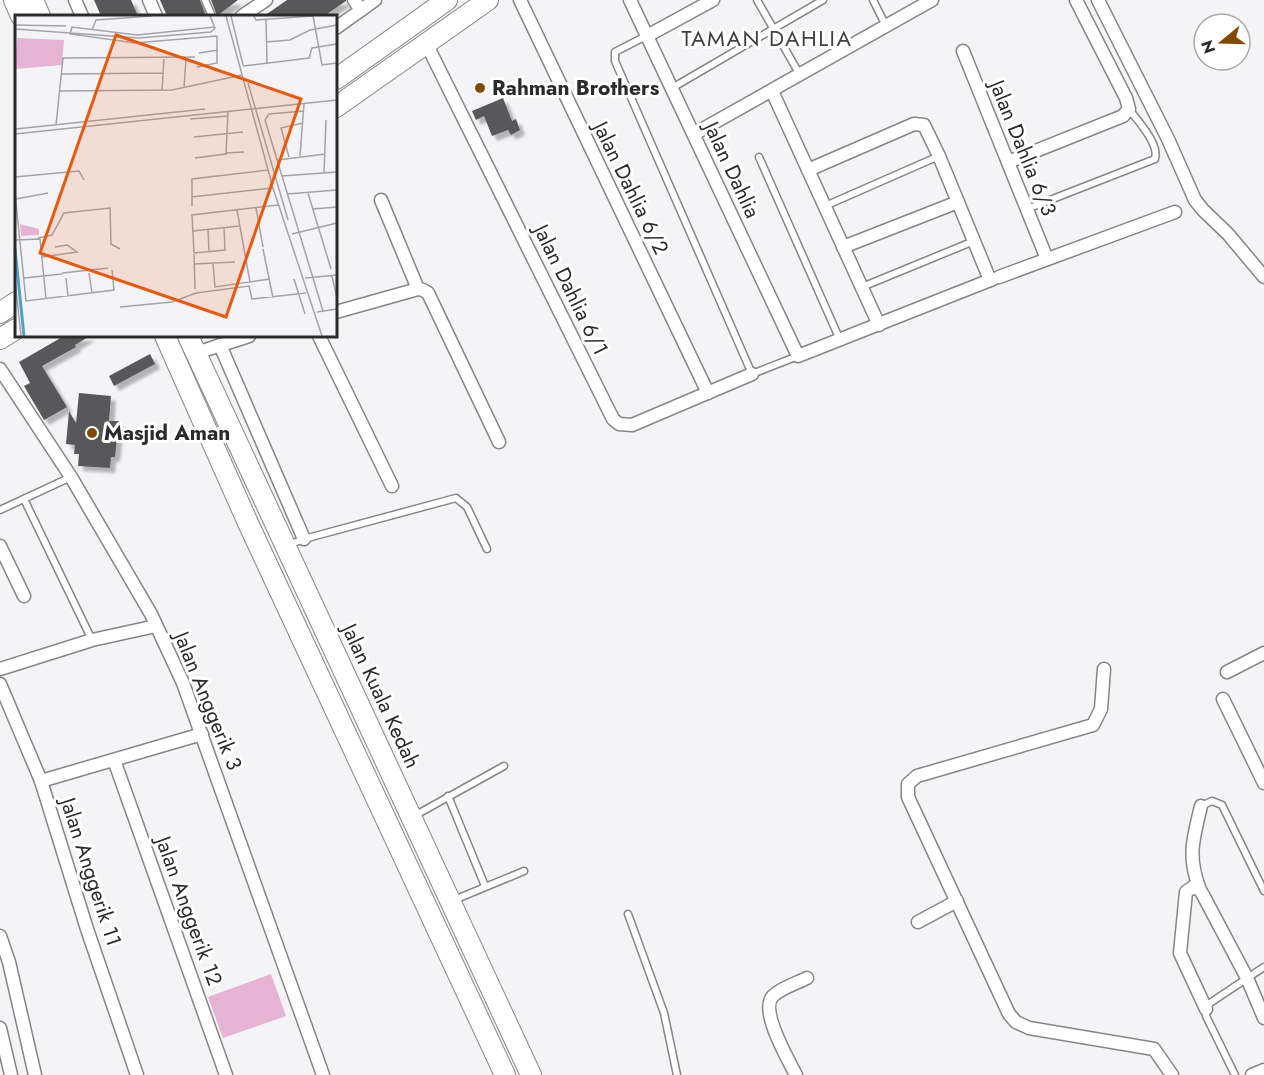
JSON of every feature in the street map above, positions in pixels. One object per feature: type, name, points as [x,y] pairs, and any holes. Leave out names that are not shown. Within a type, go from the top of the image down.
[{"type":"main road","points":[[14,0],[21,15]]},
{"type":"main road","points":[[33,0],[40,15]]},
{"type":"main road","points":[[338,78],[447,0]]},
{"type":"main road","points":[[338,106],[488,0]]},
{"type":"main road","points":[[0,313],[15,303]]},
{"type":"main road","points":[[0,339],[15,329]]},
{"type":"main road","points":[[166,338],[248,523],[505,1075]]},
{"type":"main road","name":"Jalan Kuala Kedah","points":[[192,344],[284,547],[531,1075]]},
{"type":"main road","points":[[248,523],[269,513]]},
{"type":"street","points":[[75,0],[82,15]]},
{"type":"street","points":[[149,0],[156,15]]},
{"type":"street","points":[[244,15],[266,0]]},
{"type":"street","points":[[338,26],[357,5],[375,0]]},
{"type":"street","name":"Jalan Dahlia 6/2","points":[[520,0],[708,393]]},
{"type":"street","name":"Jalan Dahlia","points":[[630,0],[798,356]]},
{"type":"street","points":[[647,36],[713,0]]},
{"type":"street","points":[[694,134],[932,0]]},
{"type":"street","points":[[1008,162],[1123,116],[1129,109],[1126,98],[1076,0]]},
{"type":"street","points":[[1098,0],[1168,139],[1195,200],[1228,234],[1264,277]]},
{"type":"street","name":"Jalan Dahlia 6/1","points":[[426,43],[613,419],[619,424],[632,425],[752,374]]},
{"type":"street","name":"Jalan Dahlia 6/3","points":[[963,51],[1047,259]]},
{"type":"street","points":[[772,91],[879,325]]},
{"type":"street","points":[[808,170],[920,123],[927,130],[994,279]]},
{"type":"street","points":[[381,200],[418,289]]},
{"type":"street","points":[[843,247],[958,202]]},
{"type":"street","points":[[798,356],[994,279],[1175,212]]},
{"type":"street","points":[[338,311],[418,289],[423,290],[432,299],[499,442]]},
{"type":"street","points":[[192,344],[220,345],[243,338]]},
{"type":"street","points":[[320,338],[392,486]]},
{"type":"street","points":[[220,345],[304,539]]},
{"type":"street","name":"Jalan Anggerik 3","points":[[0,369],[71,477],[156,626],[183,683],[323,1075]]},
{"type":"street","points":[[0,546],[24,596]]},
{"type":"street","points":[[0,669],[92,640],[156,626]]},
{"type":"street","points":[[1227,672],[1264,653]]},
{"type":"street","points":[[1104,669],[1101,709],[1093,726],[917,776],[908,784],[908,797],[1009,1014],[1017,1022],[1029,1028],[1154,1049],[1172,1075]]},
{"type":"street","name":"Jalan Anggerik 11","points":[[0,684],[41,781],[87,929],[137,1075]]},
{"type":"street","points":[[1223,699],[1264,783]]},
{"type":"street","points":[[41,781],[202,734]]},
{"type":"street","name":"Jalan Anggerik 12","points":[[114,760],[226,1075]]},
{"type":"street","points":[[1201,806],[1191,846],[1193,872],[1200,890],[1247,978],[1264,1018]]},
{"type":"street","points":[[1200,890],[1193,887],[1186,892],[1180,953],[1206,1009]]},
{"type":"street","points":[[918,922],[957,901]]},
{"type":"street","points":[[0,937],[9,962],[35,1075]]},
{"type":"street","points":[[796,1075],[770,1020],[768,1009],[769,1001],[774,994],[807,978]]},
{"type":"street","points":[[0,1028],[11,1075]]},
{"type":"street","points":[[1252,1075],[1264,1070]]},
{"type":"lane","points":[[205,0],[212,15]]},
{"type":"lane","points":[[757,0],[800,75]]},
{"type":"lane","points":[[672,88],[823,0]]},
{"type":"lane","points":[[873,0],[886,26]]},
{"type":"lane","points":[[647,36],[615,52],[615,61],[752,374],[798,356]]},
{"type":"lane","points":[[1027,209],[1155,159],[1154,146],[1129,109]]},
{"type":"lane","points":[[825,206],[939,156]]},
{"type":"lane","points":[[759,157],[840,340]]},
{"type":"lane","points":[[861,287],[975,241]]},
{"type":"lane","points":[[0,510],[71,477]]},
{"type":"lane","points":[[284,547],[304,539],[456,498],[467,507],[487,549]]},
{"type":"lane","points":[[24,499],[92,640]]},
{"type":"lane","points":[[411,818],[504,766]]},
{"type":"lane","points":[[448,796],[485,886]]},
{"type":"lane","points":[[1201,806],[1212,801],[1222,805],[1264,891]]},
{"type":"lane","points":[[450,902],[524,871]]},
{"type":"lane","points":[[628,914],[664,1012],[677,1075]]},
{"type":"lane","points":[[1235,1075],[1206,1016],[1206,1009],[1210,1003],[1264,967]]},
{"type":"shaded area","points":[[271,974],[286,1016],[223,1038],[208,997]]},
{"type":"building","points":[[94,0],[131,0],[138,15],[101,15]]},
{"type":"building","points":[[160,0],[200,0],[206,15],[167,15]]},
{"type":"building","points":[[211,0],[238,0],[218,15]]},
{"type":"building","points":[[287,0],[346,0],[325,15],[265,15]]},
{"type":"building","points":[[503,98],[512,121],[516,119],[520,130],[511,135],[508,130],[492,136],[484,116],[476,120],[472,111]]},
{"type":"building","points":[[61,338],[87,338],[75,345],[76,347],[42,366],[67,407],[44,420],[24,386],[30,383],[19,362]]},
{"type":"building","points":[[150,354],[155,364],[114,386],[109,376]]},
{"type":"building","name":"Masjid Aman","points":[[79,393],[111,396],[109,421],[119,421],[115,457],[111,457],[110,468],[78,466],[79,454],[74,454],[75,445],[66,444],[69,411],[76,423]]},
{"type":"place","name":"Rahman Brothers","points":[[480,88]]},
{"type":"place","name":"Masjid Aman","points":[[92,433]]},
{"type":"district","name":"TAMAN DAHLIA","points":[[767,38]]}]
